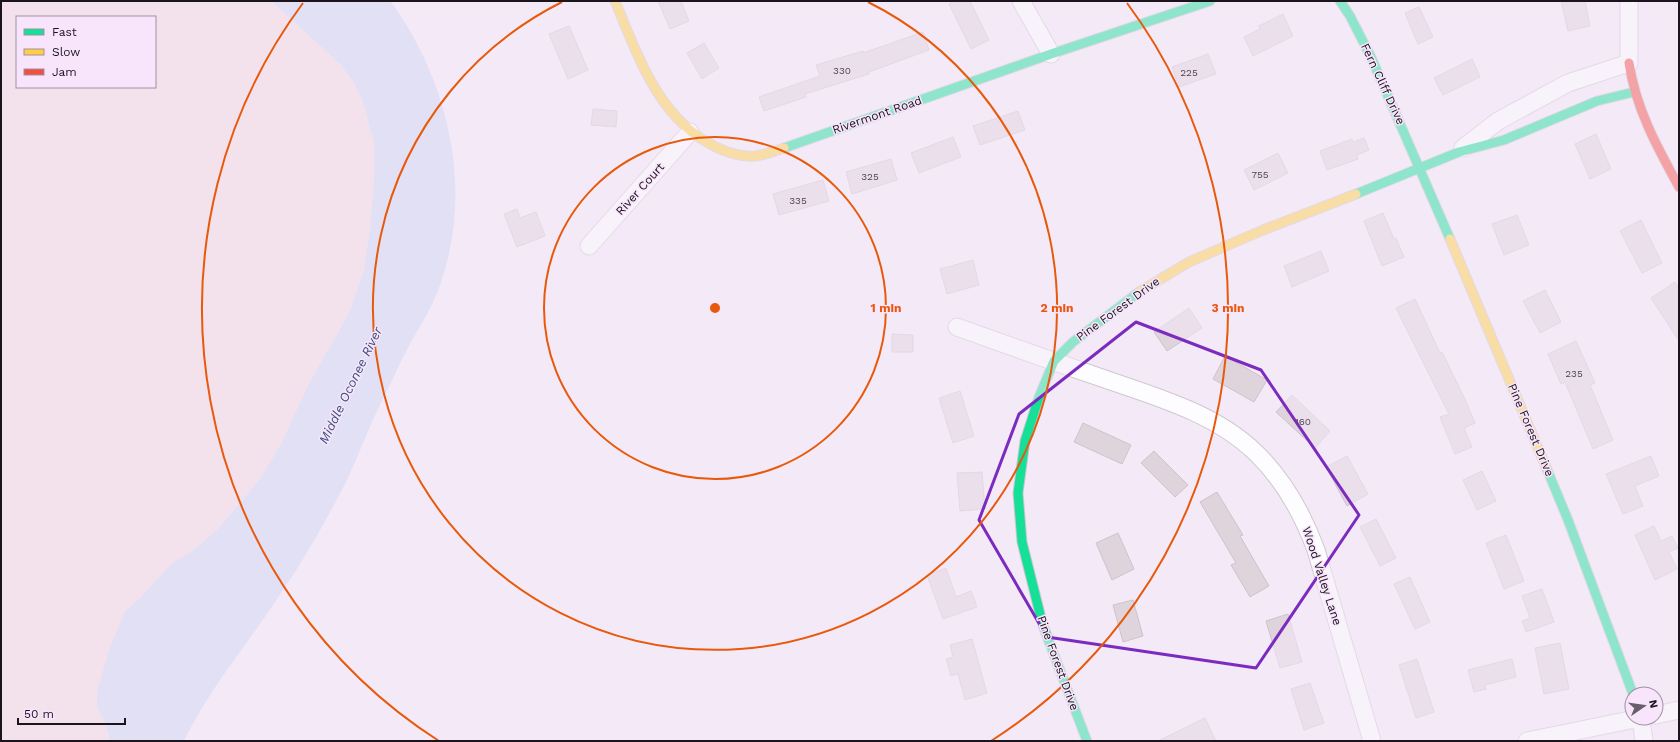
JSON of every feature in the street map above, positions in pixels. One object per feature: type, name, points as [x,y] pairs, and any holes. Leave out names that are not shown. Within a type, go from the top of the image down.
[{"type":"street","name":"Rivermont Road","points":[[615,1],[649,78],[662,100],[690,132],[718,149],[751,158],[763,156],[1050,54],[1210,1]]},
{"type":"street","points":[[1021,1],[1050,54]]},
{"type":"street","name":"Fern Cliff Drive","points":[[1340,1],[1350,16],[1372,57],[1421,169]]},
{"type":"street","points":[[1629,1],[1629,63],[1634,92],[1657,146],[1679,187]]},
{"type":"street","name":"Pine Forest Drive","points":[[1459,152],[1498,121],[1568,83],[1629,63]]},
{"type":"street","name":"Pine Forest Drive","points":[[1087,741],[1043,626],[1022,542],[1019,519],[1018,493],[1025,441],[1039,397],[1054,362],[1073,342],[1135,294],[1189,262],[1263,230],[1421,169],[1459,152],[1504,140],[1597,101],[1634,92]]},
{"type":"street","name":"River Court","points":[[589,246],[690,132]]},
{"type":"street","name":"Pine Forest Drive","points":[[1421,169],[1568,520],[1630,686]]},
{"type":"street","name":"Wood Valley Lane","points":[[957,327],[1177,404],[1226,430],[1257,453],[1280,482],[1308,528],[1316,550],[1372,741]]},
{"type":"street","points":[[1664,713],[1679,710]]},
{"type":"street","points":[[1527,741],[1624,721]]},
{"type":"street","points":[[1641,726],[1644,741]]},
{"type":"highlighted area","points":[[1136,322],[1261,370],[1359,515],[1256,668],[1047,637],[979,520],[1019,414]]},
{"type":"shaded area","points":[[1,1],[271,1],[341,65],[354,83],[363,102],[374,143],[375,164],[370,228],[364,271],[350,311],[308,385],[281,444],[259,480],[218,529],[192,551],[171,564],[139,599],[125,611],[97,707],[105,723],[110,741],[1,741]]},
{"type":"water","name":"Middle Oconee River","points":[[271,1],[390,1],[392,3],[412,34],[428,67],[441,102],[450,138],[455,175],[455,212],[450,249],[440,285],[434,300],[399,365],[346,482],[331,511],[297,568],[267,614],[205,703],[184,741],[110,741],[105,723],[97,707],[97,692],[109,650],[125,611],[139,599],[171,564],[192,551],[218,529],[259,480],[281,444],[308,385],[350,311],[364,270],[370,228],[375,164],[374,143],[363,102],[354,83],[341,65]]},
{"type":"building","points":[[658,1],[681,1],[689,21],[670,29]]},
{"type":"building","points":[[955,1],[970,1],[989,40],[971,49],[949,4]]},
{"type":"building","points":[[1561,1],[1585,1],[1590,26],[1568,31]]},
{"type":"building","points":[[1419,7],[1433,37],[1418,44],[1405,13]]},
{"type":"building","points":[[1283,14],[1293,36],[1253,56],[1244,37],[1260,29],[1259,26]]},
{"type":"building","points":[[569,26],[588,70],[568,79],[549,34]]},
{"type":"building","points":[[923,32],[929,50],[869,72],[869,74],[805,94],[806,97],[764,111],[759,97],[820,76],[816,65],[863,51],[863,53]]},
{"type":"building","points":[[704,43],[719,68],[702,79],[687,53]]},
{"type":"building","points":[[1208,54],[1216,74],[1179,87],[1172,67]]},
{"type":"building","points":[[1472,59],[1480,77],[1443,95],[1434,78]]},
{"type":"building","points":[[593,109],[617,111],[616,127],[591,125]]},
{"type":"building","points":[[1018,111],[1025,130],[980,145],[973,126]]},
{"type":"building","points":[[1596,134],[1611,169],[1590,179],[1575,144]]},
{"type":"building","points":[[953,137],[961,157],[919,173],[911,153]]},
{"type":"building","points":[[1364,138],[1369,150],[1357,155],[1358,159],[1327,170],[1320,151],[1352,139],[1353,142]]},
{"type":"building","points":[[1278,153],[1288,173],[1254,190],[1244,170]]},
{"type":"building","points":[[891,159],[897,180],[852,194],[846,172]]},
{"type":"building","points":[[823,180],[829,201],[779,215],[773,194]]},
{"type":"building","points":[[517,209],[520,218],[536,212],[545,236],[517,247],[504,214]]},
{"type":"building","points":[[1383,213],[1394,239],[1396,238],[1404,257],[1382,266],[1364,221]]},
{"type":"building","points":[[1517,215],[1529,245],[1504,255],[1492,224]]},
{"type":"building","points":[[1641,220],[1662,263],[1642,273],[1620,231]]},
{"type":"building","points":[[1321,251],[1329,271],[1292,287],[1284,266]]},
{"type":"building","points":[[973,260],[979,285],[947,294],[940,269]]},
{"type":"building","points":[[1675,282],[1679,289],[1679,341],[1651,298]]},
{"type":"building","points":[[1545,290],[1561,322],[1540,333],[1523,301]]},
{"type":"building","points":[[1415,299],[1440,353],[1442,352],[1464,397],[1475,423],[1464,428],[1472,447],[1455,454],[1440,417],[1449,414],[1396,308]]},
{"type":"building","points":[[1189,308],[1202,328],[1167,351],[1154,332]]},
{"type":"building","points":[[892,334],[913,335],[913,352],[892,352]]},
{"type":"building","points":[[1576,341],[1595,383],[1590,385],[1613,440],[1593,449],[1565,382],[1561,384],[1548,354]]},
{"type":"building","points":[[1225,356],[1267,380],[1254,402],[1213,379]]},
{"type":"building","points":[[960,391],[974,436],[953,443],[939,398]]},
{"type":"building","points":[[1292,395],[1330,431],[1315,448],[1276,412]]},
{"type":"building","points":[[1083,423],[1131,445],[1122,464],[1074,442]]},
{"type":"building","points":[[1154,451],[1188,485],[1175,497],[1141,463]]},
{"type":"building","points":[[1347,456],[1368,494],[1347,506],[1326,467]]},
{"type":"building","points":[[1651,456],[1659,476],[1635,486],[1643,506],[1623,514],[1606,474]]},
{"type":"building","points":[[1482,471],[1496,501],[1477,510],[1463,480]]},
{"type":"building","points":[[982,472],[985,509],[960,511],[957,473]]},
{"type":"building","points":[[1217,492],[1243,535],[1240,536],[1269,586],[1250,597],[1231,565],[1236,563],[1200,502]]},
{"type":"building","points":[[1376,519],[1396,558],[1380,566],[1360,527]]},
{"type":"building","points":[[1654,526],[1661,541],[1672,536],[1678,548],[1669,552],[1677,569],[1655,580],[1635,535]]},
{"type":"building","points":[[1118,533],[1134,569],[1112,580],[1096,543]]},
{"type":"building","points":[[1506,535],[1524,581],[1504,589],[1486,543]]},
{"type":"building","points":[[946,568],[956,597],[971,591],[977,607],[943,619],[927,575]]},
{"type":"building","points":[[1410,577],[1430,622],[1415,629],[1394,584]]},
{"type":"building","points":[[1542,589],[1554,622],[1526,632],[1522,621],[1530,618],[1522,596]]},
{"type":"building","points":[[1133,600],[1143,636],[1123,642],[1113,605]]},
{"type":"building","points":[[1288,614],[1302,662],[1280,668],[1266,621]]},
{"type":"building","points":[[972,639],[987,693],[965,700],[958,674],[951,676],[946,659],[953,657],[950,645]]},
{"type":"building","points":[[1560,643],[1569,689],[1544,694],[1535,648]]},
{"type":"building","points":[[1417,659],[1434,712],[1416,718],[1399,665]]},
{"type":"building","points":[[1512,659],[1516,677],[1485,685],[1486,689],[1474,692],[1468,670]]},
{"type":"building","points":[[1310,683],[1324,723],[1304,730],[1291,689]]},
{"type":"building","points":[[1205,718],[1216,741],[1158,741]]},
{"type":"traffic: fast","points":[[784,148],[1051,54],[1210,1]]},
{"type":"traffic: fast","points":[[1340,1],[1350,16],[1371,57],[1450,239]]},
{"type":"traffic: fast","points":[[1356,194],[1459,152],[1504,140],[1597,101],[1634,92]]},
{"type":"traffic: fast","points":[[1087,741],[1043,626],[1022,542],[1018,493],[1025,441],[1039,397],[1054,361],[1073,342],[1139,292]]},
{"type":"traffic: fast","points":[[1546,467],[1568,520],[1630,686]]},
{"type":"traffic: slow","points":[[615,1],[642,64],[665,103],[679,121],[696,135],[716,147],[730,153],[750,156],[766,154],[784,148]]},
{"type":"traffic: slow","points":[[1139,292],[1189,262],[1263,230],[1356,194]]},
{"type":"traffic: slow","points":[[1450,239],[1546,467]]},
{"type":"traffic: jam","points":[[1629,63],[1632,80],[1648,127],[1679,187]]}]
